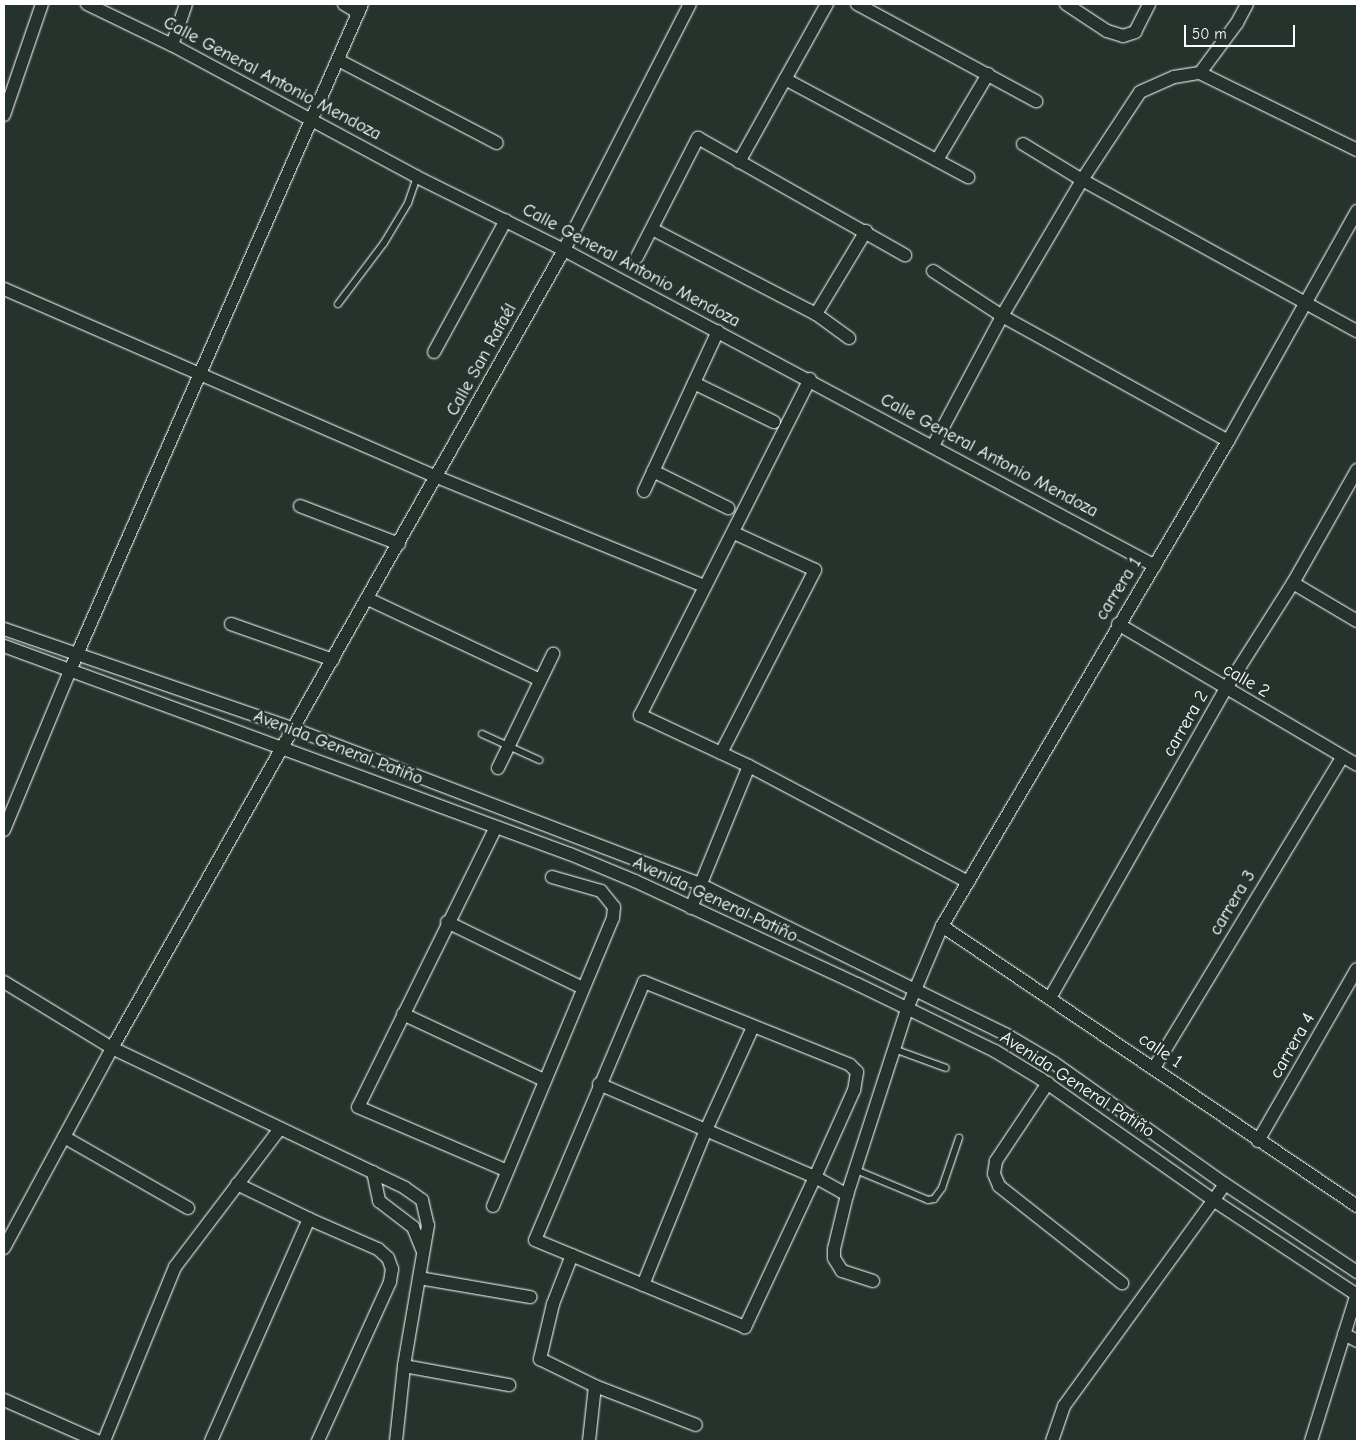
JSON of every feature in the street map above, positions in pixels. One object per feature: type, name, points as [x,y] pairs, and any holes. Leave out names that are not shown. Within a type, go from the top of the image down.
[{"type":"street","points":[[4,115],[42,4]]},
{"type":"street","name":"Calle General Antonio Mendoza","points":[[87,4],[172,45],[417,177],[506,220],[718,331],[1155,566]]},
{"type":"street","points":[[172,45],[186,4]]},
{"type":"street","points":[[4,830],[70,668],[360,8],[344,4]]},
{"type":"street","name":"Calle San Rafaél","points":[[4,1248],[112,1048],[285,747],[564,250],[690,4]]},
{"type":"street","points":[[739,162],[827,4]]},
{"type":"street","points":[[857,4],[1036,101]]},
{"type":"street","points":[[1066,4],[1107,31],[1123,36],[1135,32],[1149,4]]},
{"type":"street","points":[[1200,73],[1237,23],[1247,4]]},
{"type":"street","points":[[338,60],[497,144]]},
{"type":"street","points":[[932,446],[1002,316],[1082,180],[1140,92],[1174,77],[1200,73],[1357,150]]},
{"type":"street","points":[[937,160],[988,74]]},
{"type":"street","points":[[786,78],[968,177]]},
{"type":"street","points":[[637,257],[698,138],[906,255]]},
{"type":"street","points":[[1023,144],[1082,180],[1308,301],[1357,331]]},
{"type":"street","name":"carrera 1","points":[[873,1282],[842,1271],[834,1258],[847,1194],[894,1049],[907,1010],[942,926],[1118,624],[1155,566],[1308,301],[1357,211]]},
{"type":"street","points":[[434,352],[506,220]]},
{"type":"street","points":[[652,229],[816,314],[849,338]]},
{"type":"street","points":[[816,314],[866,231]]},
{"type":"street","points":[[933,271],[1002,316],[1228,440]]},
{"type":"street","points":[[4,289],[437,478],[704,586]]},
{"type":"street","points":[[644,491],[718,331]]},
{"type":"street","points":[[810,380],[640,715],[749,766],[968,882]]},
{"type":"street","points":[[694,383],[774,422]]},
{"type":"street","points":[[653,471],[728,508]]},
{"type":"street","name":"carrera 2","points":[[1050,998],[1226,690],[1293,583],[1356,475]]},
{"type":"street","points":[[300,506],[399,544]]},
{"type":"street","points":[[721,753],[815,570],[734,533]]},
{"type":"street","points":[[1293,583],[1357,620]]},
{"type":"street","points":[[368,599],[540,680]]},
{"type":"street","points":[[231,624],[333,660]]},
{"type":"street","name":"calle 2","points":[[1118,624],[1226,690],[1357,765]]},
{"type":"street","name":"Avenida General Patiño","points":[[4,629],[294,728],[699,884],[1005,1034],[1054,1063],[1225,1184],[1357,1272]]},
{"type":"street","name":"Avenida General Patiño","points":[[4,646],[70,668],[285,747],[496,826],[635,881],[996,1051],[1048,1083],[1213,1200],[1357,1294]]},
{"type":"street","points":[[498,768],[553,654]]},
{"type":"street","name":"carrera 3","points":[[1154,1068],[1342,757]]},
{"type":"street","points":[[691,908],[699,884],[749,766]]},
{"type":"street","points":[[496,826],[447,922],[358,1107],[507,1171]]},
{"type":"street","points":[[493,1206],[613,918],[614,906],[601,891],[552,877]]},
{"type":"street","points":[[447,922],[583,988]]},
{"type":"street","name":"calle 1","points":[[942,926],[1357,1206]]},
{"type":"street","name":"carrera 4","points":[[1258,1140],[1357,969]]},
{"type":"street","points":[[4,982],[112,1048],[279,1130],[374,1172],[416,1194],[422,1200],[428,1225],[404,1366],[396,1441]]},
{"type":"street","points":[[644,982],[753,1026],[850,1065],[857,1072],[854,1090],[816,1177],[745,1327],[535,1240],[599,1084],[644,982]]},
{"type":"street","points":[[403,1014],[544,1080]]},
{"type":"street","points":[[643,1285],[706,1130],[753,1026]]},
{"type":"street","points":[[1048,1083],[996,1161],[994,1174],[999,1186],[1122,1283]]},
{"type":"street","points":[[599,1084],[816,1177],[847,1194]]},
{"type":"street","points":[[104,1441],[175,1267],[279,1130]]},
{"type":"street","points":[[64,1137],[188,1208]]},
{"type":"street","points":[[374,1172],[378,1201],[413,1227],[423,1253]]},
{"type":"street","points":[[237,1184],[378,1250],[388,1258],[392,1269],[390,1282],[318,1441]]},
{"type":"street","points":[[1052,1441],[1064,1406],[1225,1184]]},
{"type":"street","points":[[212,1441],[309,1219]]},
{"type":"street","points":[[572,1255],[553,1304],[540,1359],[595,1386],[696,1425]]},
{"type":"street","points":[[419,1278],[530,1297]]},
{"type":"street","points":[[1311,1441],[1357,1294]]},
{"type":"street","points":[[1344,1334],[1357,1341]]},
{"type":"street","points":[[404,1366],[509,1385]]},
{"type":"street","points":[[589,1441],[595,1386]]},
{"type":"street","points":[[4,1402],[97,1441]]},
{"type":"lane","points":[[338,304],[384,243],[408,203],[417,177]]},
{"type":"lane","points":[[482,734],[539,760]]},
{"type":"lane","points":[[894,1049],[946,1068]]},
{"type":"lane","points":[[856,1170],[928,1200],[934,1199],[942,1188],[959,1138]]}]
